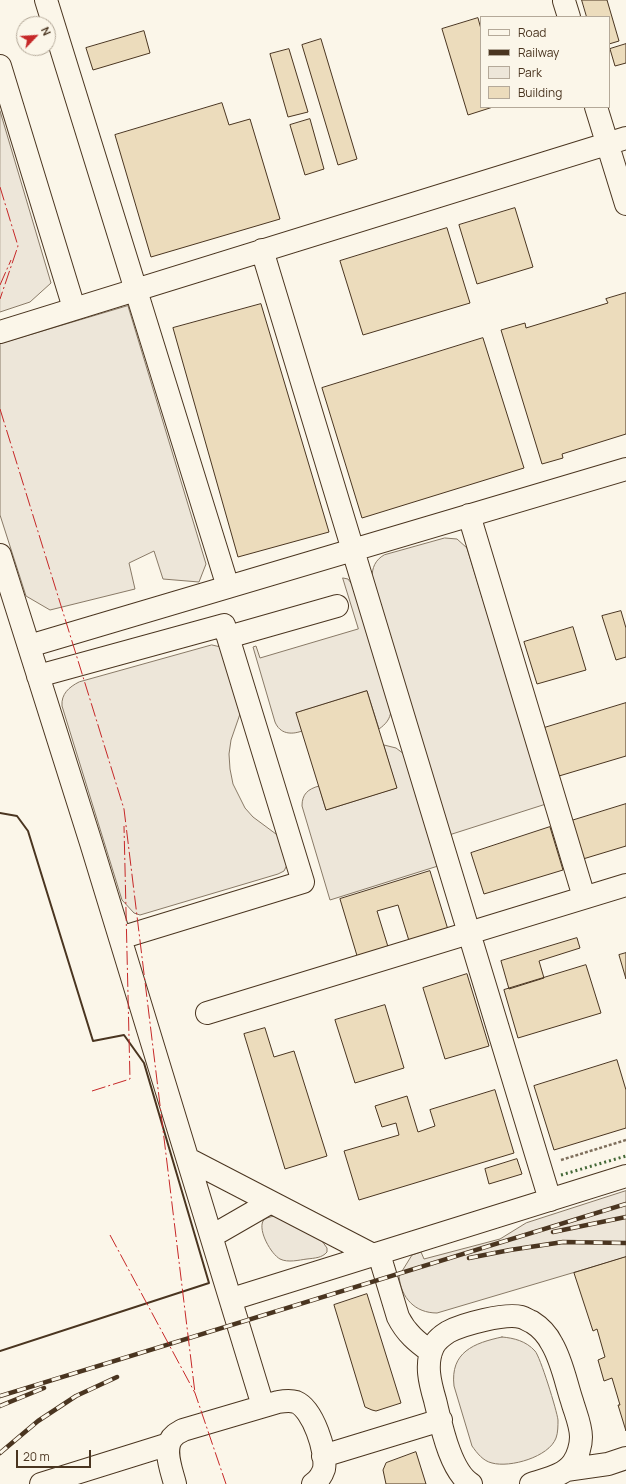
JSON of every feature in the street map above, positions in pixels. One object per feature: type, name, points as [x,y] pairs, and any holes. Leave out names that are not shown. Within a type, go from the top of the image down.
[{"type":"lane","points":[[46,0],[228,587]]},
{"type":"lane","points":[[0,66],[74,308]]},
{"type":"lane","points":[[597,108],[617,141],[626,204]]},
{"type":"lane","points":[[0,332],[617,141]]},
{"type":"lane","points":[[262,250],[550,1200]]},
{"type":"lane","points":[[29,646],[626,469]]},
{"type":"lane","points":[[469,515],[584,897]]},
{"type":"lane","points":[[0,555],[264,1406]]},
{"type":"lane","points":[[228,637],[337,606]]},
{"type":"lane","points":[[38,676],[224,625],[228,637],[303,882],[120,938]]},
{"type":"lane","points":[[207,1013],[626,885]]},
{"type":"lane","points":[[188,1159],[376,1254],[402,1327],[417,1342],[431,1352]]},
{"type":"lane","points":[[232,1299],[626,1176]]},
{"type":"lane","points":[[212,1236],[271,1202]]},
{"type":"lane","points":[[471,1484],[459,1473],[452,1458],[430,1382],[429,1359],[438,1339],[447,1332],[494,1318],[508,1316],[521,1317],[533,1323],[542,1330],[552,1343],[558,1356],[578,1420],[581,1436],[577,1456],[566,1470],[554,1477],[531,1484]]},
{"type":"lane","points":[[175,1484],[168,1453],[173,1436],[183,1430],[288,1400],[297,1402],[304,1408],[315,1426],[323,1456],[324,1470],[320,1478],[313,1484]]},
{"type":"lane","points":[[323,1456],[440,1420]]},
{"type":"lane","points":[[41,1484],[170,1444]]},
{"type":"lane","points":[[566,1470],[608,1464],[626,1458]]},
{"type":"path","points":[[540,1166],[626,1140]]},
{"type":"green space","points":[[0,111],[51,283],[30,302],[0,312]]},
{"type":"green space","points":[[128,306],[206,564],[199,582],[163,579],[154,551],[129,563],[135,589],[50,610],[26,596],[0,515],[0,344]]},
{"type":"green space","points":[[445,538],[457,539],[467,548],[546,804],[449,835],[372,578],[378,559],[384,555]]},
{"type":"green space","points":[[343,578],[348,579],[354,587],[391,711],[389,719],[379,729],[367,691],[297,713],[302,731],[290,733],[283,731],[275,722],[253,647],[256,646],[260,658],[358,629]]},
{"type":"green space","points":[[212,645],[221,647],[240,714],[231,740],[229,754],[233,784],[245,808],[253,817],[280,837],[287,865],[284,871],[278,874],[140,915],[134,913],[122,900],[62,706],[64,694],[72,686],[79,682]]},
{"type":"green space","points":[[384,745],[396,748],[404,754],[438,866],[330,900],[302,806],[304,795],[309,790],[319,786],[326,810],[396,788]]},
{"type":"green space","points":[[626,1191],[626,1257],[437,1313],[422,1310],[416,1307],[410,1303],[403,1291],[399,1276],[412,1255],[421,1252],[424,1259],[500,1239],[526,1223]]},
{"type":"green space","points":[[283,1216],[322,1241],[327,1248],[327,1252],[321,1257],[316,1258],[290,1261],[280,1259],[269,1247],[262,1230],[263,1221],[266,1218]]},
{"type":"green space","points":[[502,1337],[520,1341],[535,1351],[548,1384],[558,1420],[558,1431],[556,1438],[546,1451],[528,1460],[509,1464],[492,1463],[483,1459],[472,1446],[454,1386],[454,1374],[460,1357],[473,1346]]},
{"type":"building","points":[[582,0],[607,0],[619,41],[610,44],[610,16],[587,16]]},
{"type":"building","points":[[478,18],[480,25],[480,108],[490,108],[468,115],[442,29]]},
{"type":"building","points":[[144,31],[150,53],[93,70],[86,48]]},
{"type":"building","points":[[321,39],[357,159],[338,165],[302,45]]},
{"type":"building","points":[[626,44],[626,63],[615,66],[610,49]]},
{"type":"building","points":[[289,49],[308,112],[288,117],[270,54]]},
{"type":"building","points":[[222,103],[229,125],[250,119],[280,219],[151,257],[115,135]]},
{"type":"building","points":[[310,119],[324,169],[305,175],[290,125]]},
{"type":"building","points":[[515,208],[533,267],[477,284],[459,225]]},
{"type":"building","points":[[447,228],[470,303],[363,335],[340,261]]},
{"type":"building","points":[[626,293],[626,434],[562,454],[563,458],[542,464],[501,330],[525,323],[526,328],[608,303],[606,299]]},
{"type":"building","points":[[261,304],[329,532],[238,557],[173,328]]},
{"type":"building","points":[[483,338],[524,468],[362,518],[322,388]]},
{"type":"building","points":[[621,611],[626,628],[626,657],[616,660],[602,616]]},
{"type":"building","points":[[573,627],[586,670],[537,684],[524,642]]},
{"type":"building","points":[[367,691],[397,788],[326,810],[296,713]]},
{"type":"building","points":[[626,703],[626,756],[559,776],[544,728]]},
{"type":"building","points":[[626,804],[626,846],[583,859],[571,821]]},
{"type":"building","points":[[550,827],[563,870],[484,894],[471,853]]},
{"type":"building","points":[[430,871],[449,933],[410,944],[398,905],[377,911],[389,950],[358,959],[340,899]]},
{"type":"building","points":[[577,938],[580,948],[539,961],[544,978],[509,989],[501,961]]},
{"type":"building","points":[[626,953],[626,979],[619,955]]},
{"type":"building","points":[[586,965],[601,1013],[518,1038],[504,990]]},
{"type":"building","points":[[467,974],[489,1046],[445,1059],[423,988]]},
{"type":"building","points":[[385,1005],[404,1068],[355,1083],[335,1020]]},
{"type":"building","points":[[265,1028],[274,1057],[294,1051],[327,1156],[285,1169],[244,1034]]},
{"type":"building","points":[[617,1060],[626,1090],[626,1128],[554,1150],[534,1086]]},
{"type":"building","points":[[495,1090],[514,1153],[359,1200],[344,1151],[399,1135],[396,1123],[382,1127],[375,1106],[407,1096],[418,1132],[435,1126],[430,1110]]},
{"type":"building","points":[[517,1159],[522,1174],[489,1184],[485,1169]]},
{"type":"building","points":[[626,1257],[626,1431],[612,1378],[604,1381],[598,1360],[605,1357],[597,1329],[593,1331],[574,1273]]},
{"type":"building","points":[[367,1294],[401,1403],[376,1411],[365,1407],[334,1305]]},
{"type":"building","points":[[416,1452],[426,1484],[386,1484],[383,1470],[386,1463]]},
{"type":"railway","points":[[0,1396],[626,1204]]},
{"type":"railway","points":[[553,1232],[626,1217]]},
{"type":"railway","points":[[469,1258],[563,1242],[626,1243]]},
{"type":"railway","points":[[0,1453],[38,1421],[76,1396],[117,1377]]},
{"type":"railway","points":[[0,1406],[44,1388]]},
{"type":"hedge","points":[[561,1175],[626,1156]]},
{"type":"wall","points":[[0,813],[17,816],[28,831],[93,1041],[124,1035],[144,1063],[209,1283],[0,1351]]},
{"type":"power","points":[[0,187],[18,246],[0,299]]},
{"type":"power","points":[[0,285],[11,260]]},
{"type":"power","points":[[0,409],[124,809],[195,1393]]},
{"type":"power","points":[[92,1091],[130,1079],[124,826]]},
{"type":"power","points":[[110,1235],[195,1393],[226,1484]]}]
